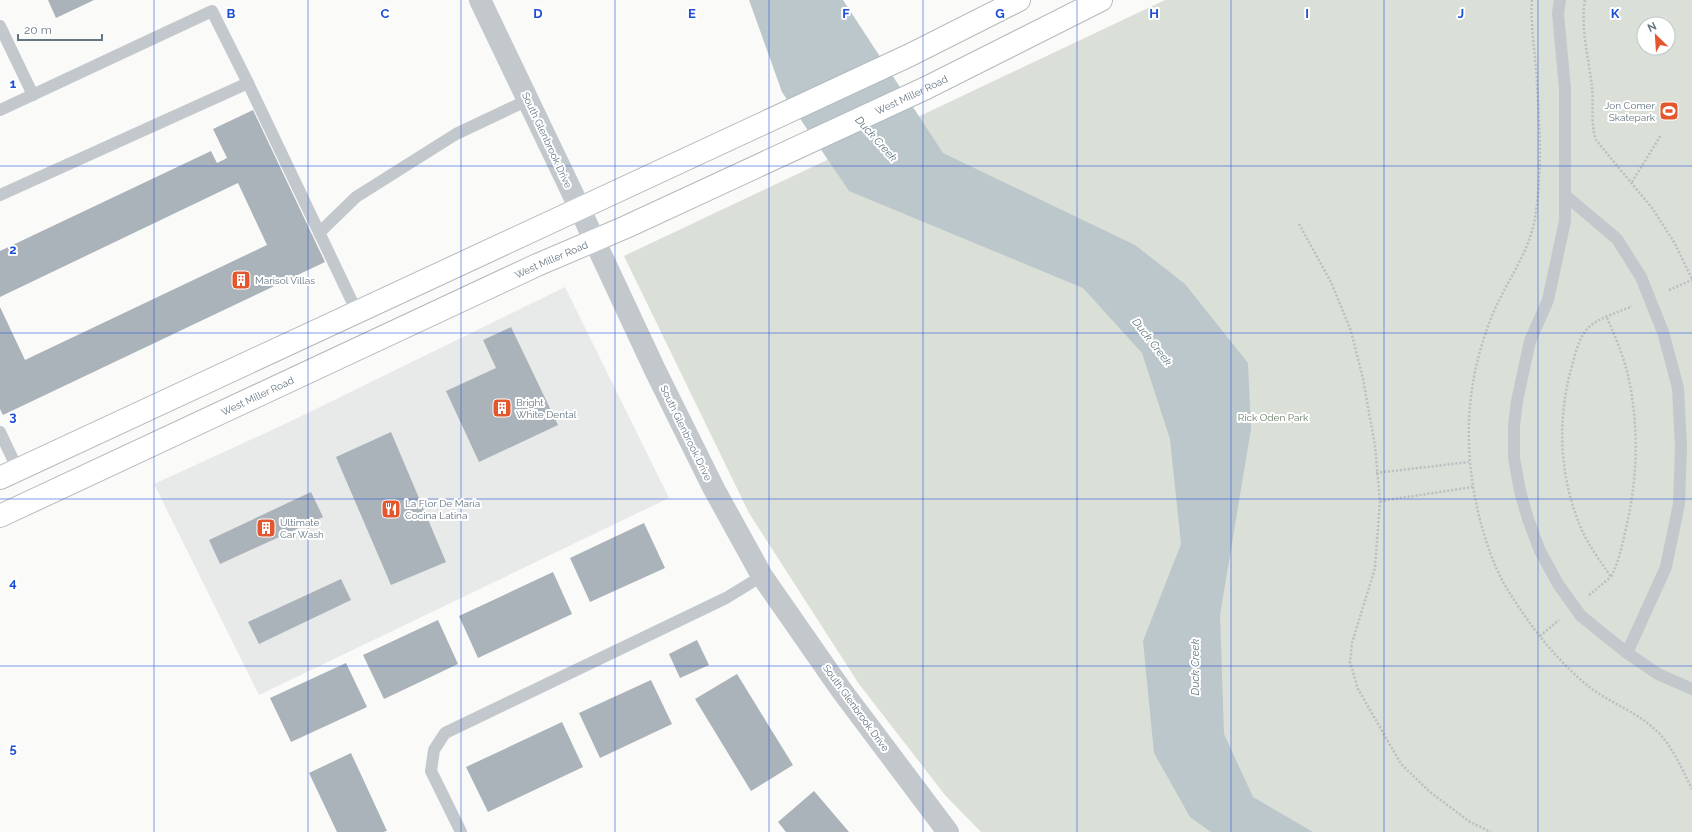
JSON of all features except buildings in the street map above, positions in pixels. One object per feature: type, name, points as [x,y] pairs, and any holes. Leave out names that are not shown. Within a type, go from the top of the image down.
[{"type":"main road","points":[[9,474],[726,139],[910,55],[1019,0]]},
{"type":"main road","name":"West Miller Road","points":[[0,516],[537,265],[595,241],[926,88],[1102,0]]},
{"type":"street","name":"South Glenbrook Drive","points":[[480,0],[655,370],[714,489],[762,576],[842,691],[948,832]]},
{"type":"lane","points":[[1560,0],[1558,12],[1565,89],[1565,221],[1548,300],[1530,341],[1517,401],[1514,426],[1514,458],[1528,519],[1540,551],[1558,584],[1581,616],[1627,653],[1658,674],[1692,689]]},
{"type":"lane","points":[[0,110],[212,11],[357,312]]},
{"type":"lane","points":[[0,26],[33,95]]},
{"type":"lane","points":[[0,195],[248,83]]},
{"type":"lane","points":[[320,233],[356,197],[456,134],[528,100]]},
{"type":"lane","points":[[1565,195],[1617,239],[1641,277],[1663,332],[1678,388],[1682,447],[1679,504],[1666,567],[1627,653]]},
{"type":"lane","points":[[0,432],[9,474]]},
{"type":"lane","points":[[461,832],[431,771],[434,750],[445,734],[726,598],[762,576]]},
{"type":"path","points":[[1586,0],[1585,31],[1592,88],[1594,132],[1596,140],[1652,208],[1674,242],[1692,280],[1665,292]]},
{"type":"path","points":[[1632,182],[1661,135]]},
{"type":"path","points":[[1299,224],[1331,282],[1351,331],[1363,379],[1372,431],[1380,502],[1375,568],[1352,643],[1350,662],[1358,689],[1401,764],[1430,792],[1458,814],[1470,822],[1491,832]]},
{"type":"path","points":[[1611,578],[1581,529],[1568,493],[1563,461],[1562,428],[1567,387],[1576,349],[1588,328],[1636,304]]},
{"type":"path","points":[[1589,595],[1611,578],[1619,561],[1633,498],[1636,453],[1634,414],[1628,374],[1620,349],[1607,318]]},
{"type":"path","points":[[1376,473],[1469,462]]},
{"type":"path","points":[[1380,502],[1473,487]]},
{"type":"path","points":[[1540,636],[1561,618]]},
{"type":"shaded area","points":[[565,287],[669,498],[259,695],[154,484],[283,425]]},
{"type":"green space","name":"Rick Oden Park","points":[[1165,0],[1692,0],[1692,832],[981,832],[945,795],[859,684],[749,513],[624,256]]},
{"type":"water","name":"Duck Creek","points":[[749,0],[843,0],[943,153],[1135,245],[1185,284],[1248,363],[1251,429],[1220,615],[1224,734],[1253,797],[1313,832],[1211,832],[1190,817],[1154,753],[1143,641],[1181,544],[1170,439],[1142,353],[1083,288],[849,191],[782,92]]},
{"type":"place","name":"Jon Comer Skatepark","points":[[1669,111]]},
{"type":"place","name":"Marisol Villas","points":[[241,280]]},
{"type":"place","name":"Bright White Dental","points":[[502,408]]},
{"type":"place","name":"La Flor De María Cocina Latina","points":[[391,509]]},
{"type":"place","name":"Ultimate Car Wash","points":[[266,528]]}]
